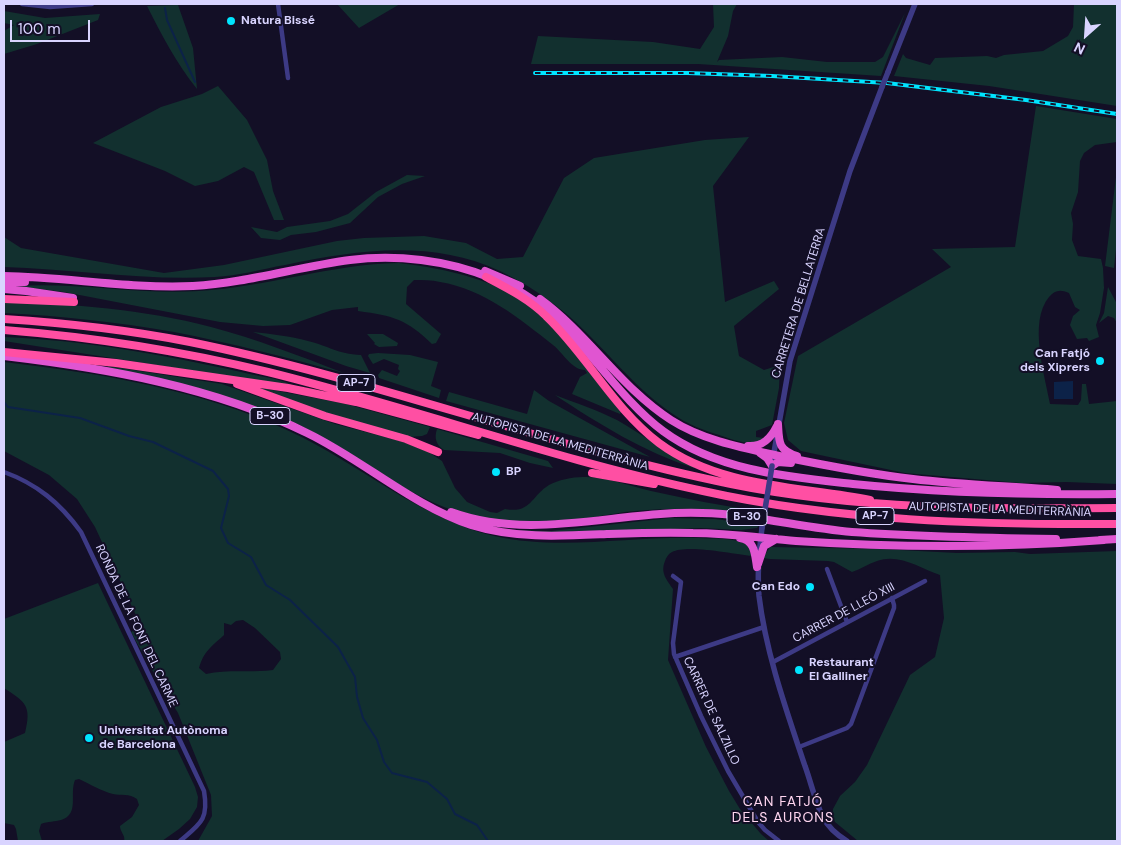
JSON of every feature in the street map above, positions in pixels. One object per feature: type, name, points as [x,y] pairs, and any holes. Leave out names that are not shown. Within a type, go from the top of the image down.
[{"type":"highway","points":[[4,276],[170,286],[209,285],[247,280],[332,263],[370,259],[408,259],[483,271],[525,289],[571,325],[634,390],[664,415],[689,430],[756,451],[857,471],[914,479],[1091,494]]},
{"type":"highway","points":[[448,265],[486,276],[520,291],[534,301],[566,330],[643,415],[678,441],[712,458],[780,474],[865,485],[963,493],[1117,494]]},
{"type":"highway","points":[[486,276],[519,295],[545,315],[628,415],[659,443],[680,456],[707,469],[751,481],[903,506]]},
{"type":"highway","points":[[4,282],[89,281]]},
{"type":"highway","points":[[4,289],[73,300],[4,299]]},
{"type":"highway","name":"AUTOPISTA DE LA MEDITERRÀNIA","points":[[4,319],[81,326],[189,342],[308,370],[551,439],[702,477],[783,493],[850,502],[903,506],[1117,508]]},
{"type":"highway","name":"AUTOPISTA DE LA MEDITERRÀNIA","points":[[4,330],[109,341],[215,360],[334,389],[514,442],[699,491],[793,508],[887,517],[1036,524],[1117,524]]},
{"type":"highway","points":[[4,352],[116,363],[319,394],[356,402],[466,433],[514,442]]},
{"type":"highway","name":"B-30","points":[[4,356],[48,361],[120,374],[188,390],[241,406],[286,423],[327,443],[398,487],[430,504],[455,514],[482,521],[515,525],[568,524],[654,514],[703,513],[852,532],[966,538],[1117,539]]},
{"type":"highway","points":[[201,375],[236,384],[325,416],[406,439],[438,452]]},
{"type":"highway","points":[[734,445],[752,446],[763,444],[772,436],[778,424]]},
{"type":"highway","points":[[778,424],[780,444],[784,449],[792,454],[830,466]]},
{"type":"highway","points":[[756,451],[767,458],[772,466],[775,462],[781,462],[829,470],[857,471]]},
{"type":"highway","points":[[592,473],[699,491]]},
{"type":"highway","points":[[398,487],[445,515],[473,525],[505,532],[559,536],[750,532],[762,528],[766,534],[780,539]]},
{"type":"highway","points":[[714,533],[883,545],[961,547],[1104,540]]},
{"type":"highway","points":[[714,533],[744,538],[750,541],[758,565]]},
{"type":"highway","points":[[758,565],[764,546],[772,540],[780,539]]},
{"type":"street","points":[[22,4],[62,7],[92,4]]},
{"type":"street","points":[[278,4],[288,78]]},
{"type":"street","name":"CARRETERA DE BELLATERRA","points":[[847,841],[829,826],[822,816],[799,747],[764,627],[758,565],[773,455],[790,361],[853,163],[915,4]]},
{"type":"street","name":"RONDA DE LA FONT DEL CARME","points":[[4,472],[29,482],[43,492],[68,514],[81,532],[204,791],[206,806],[204,815],[199,825],[180,841]]},
{"type":"street","points":[[827,569],[847,622]]},
{"type":"street","name":"CARRER DE SALZILLO","points":[[673,576],[681,582],[673,643],[675,657],[700,716],[728,771],[758,822],[779,841]]},
{"type":"street","name":"CARRER DE LLEÓ XIII","points":[[773,662],[925,581]]},
{"type":"street","points":[[799,747],[847,728],[851,724],[894,608],[892,598]]},
{"type":"street","points":[[675,657],[764,627]]},
{"type":"green space","points":[[337,4],[400,4],[359,28]]},
{"type":"green space","points":[[713,4],[737,4],[733,11],[728,36],[717,62],[719,60],[782,57],[827,62],[875,62],[883,57],[905,13],[881,76],[698,64],[531,64],[538,36],[653,42],[700,49],[714,27]]},
{"type":"green space","points":[[1074,4],[1117,4],[1117,106],[989,86],[894,76],[903,54],[906,58],[930,65],[935,58],[987,56],[996,58],[1004,55],[1043,51],[1068,36],[1073,27]]},
{"type":"green space","points":[[178,5],[193,48],[197,89],[170,49],[147,6]]},
{"type":"green space","points":[[4,11],[45,18],[100,14],[98,20],[37,44],[4,54],[4,31],[14,25],[4,23]]},
{"type":"green space","points":[[218,86],[247,120],[267,160],[273,191],[284,220],[274,220],[254,172],[244,167],[218,181],[195,186],[165,171],[93,143],[161,107],[202,94]]},
{"type":"green space","points":[[1036,106],[1117,119],[1117,142],[1095,145],[1084,153],[1080,161],[1078,192],[1071,213],[1073,224],[1072,240],[1078,256],[1101,259],[1104,288],[1096,325],[1099,337],[1089,341],[1087,338],[1077,339],[1070,325],[1073,316],[1080,310],[1075,307],[1069,293],[1063,291],[1056,292],[1049,297],[1043,308],[1039,334],[1042,364],[1050,404],[1078,405],[1081,400],[1082,384],[1086,384],[1089,404],[1117,401],[1117,484],[1021,483],[905,473],[801,451],[788,440],[784,423],[798,356],[951,267],[932,249],[1015,247]]},
{"type":"green space","points":[[749,137],[713,186],[725,302],[774,281],[779,289],[734,326],[739,356],[764,370],[780,365],[779,388],[772,425],[756,431],[756,437],[764,438],[750,443],[730,439],[696,427],[679,418],[635,383],[584,330],[545,298],[500,271],[474,261],[447,254],[394,250],[366,252],[339,255],[232,275],[188,278],[4,267],[4,237],[21,248],[164,273],[224,265],[337,241],[364,238],[424,236],[466,243],[497,259],[523,257],[564,178],[594,158],[705,140]]},
{"type":"green space","points":[[1117,169],[1117,240],[1114,268],[1105,266]]},
{"type":"green space","points":[[407,175],[425,176],[402,184],[378,197],[350,223],[316,232],[291,235],[280,240],[261,238],[251,227],[277,232],[287,227],[330,221],[348,214],[376,192]]},
{"type":"green space","points":[[399,263],[436,269],[472,278],[490,284],[523,300],[545,317],[558,331],[621,412],[620,414],[572,394],[580,377],[587,373],[585,370],[572,364],[553,345],[514,315],[472,291],[437,281],[414,280],[407,287],[406,304],[441,334],[436,343],[432,344],[415,329],[399,320],[358,311],[358,307],[332,310],[290,325],[263,326],[220,322],[64,292],[17,286],[40,285],[176,292],[199,291],[249,285],[349,267]]},
{"type":"green space","points":[[1108,287],[1117,304],[1117,323],[1114,318],[1108,316],[1099,323],[1104,313]]},
{"type":"green space","points":[[4,302],[108,308],[185,321],[245,337],[344,373],[281,356],[174,332],[89,320],[4,313]]},
{"type":"green space","points":[[253,332],[281,335],[315,343],[333,350],[361,355],[370,373],[346,366]]},
{"type":"green space","points":[[367,334],[383,334],[398,343],[397,346],[379,347],[374,344]]},
{"type":"green space","points":[[4,337],[64,341],[153,354],[270,378],[296,387],[4,341]]},
{"type":"green space","points":[[369,354],[410,355],[438,362],[431,386],[441,390],[439,398],[379,378],[378,375],[382,370],[397,376],[400,371],[398,369],[399,365],[384,359],[373,364],[368,356]]},
{"type":"green space","points":[[4,362],[150,385],[221,404],[289,431],[315,444],[389,489],[440,516],[466,528],[494,536],[519,540],[570,543],[673,538],[717,539],[737,541],[748,545],[752,556],[688,549],[672,552],[667,556],[663,569],[673,589],[668,660],[706,747],[729,791],[740,809],[769,841],[198,841],[212,816],[211,795],[178,713],[131,632],[141,626],[95,527],[77,499],[49,475],[4,451]],"holes":[[[243,620],[255,628],[280,652],[281,659],[273,670],[206,674],[199,668],[206,653],[224,635],[224,623],[231,625],[236,621]]]},
{"type":"green space","points":[[108,366],[222,384],[335,424],[400,441],[427,451],[442,461],[455,488],[467,502],[490,512],[497,513],[505,509],[514,510],[526,507],[549,485],[565,479],[591,477],[678,497],[760,511],[760,515],[729,511],[682,509],[630,511],[580,519],[552,521],[523,522],[481,518],[457,512],[411,491],[325,439],[280,417],[232,400],[108,368]]},
{"type":"green space","points":[[262,388],[346,404],[430,427],[427,434],[409,437],[343,420],[261,390]]},
{"type":"green space","points":[[534,390],[549,401],[650,457],[446,401],[449,392],[527,414]]},
{"type":"green space","points":[[555,395],[617,420],[694,466],[694,468],[640,446],[605,427]]},
{"type":"green space","points":[[437,429],[548,461],[553,468],[500,453],[444,450],[436,441]]},
{"type":"green space","points":[[671,518],[715,519],[759,525],[757,528],[741,530],[701,528],[550,534],[514,530],[551,531]]},
{"type":"green space","points":[[770,547],[880,549],[957,553],[1015,552],[1030,554],[1117,551],[1117,841],[858,841],[835,822],[832,816],[833,809],[840,796],[855,782],[867,765],[910,675],[935,657],[944,618],[940,575],[909,562],[893,559],[877,561],[852,572],[834,562],[828,561],[763,558]]},
{"type":"green space","name":"Universitat Autònoma de Barcelona","points":[[98,583],[195,787],[198,797],[197,807],[190,819],[162,841],[124,841],[120,826],[132,817],[139,805],[137,799],[131,796],[109,793],[79,779],[75,780],[73,785],[73,803],[67,817],[59,821],[41,824],[39,831],[42,841],[18,841],[14,825],[4,823],[4,742],[25,733],[28,716],[22,701],[4,688],[4,619]]},
{"type":"water","points":[[1073,381],[1073,399],[1054,399],[1054,382]]},
{"type":"waterway","points":[[165,8],[167,20],[195,82]]},
{"type":"waterway","points":[[4,402],[8,407],[80,418],[129,436],[153,442],[213,471],[228,489],[229,496],[221,528],[228,543],[251,557],[266,585],[290,600],[338,647],[355,677],[357,697],[363,718],[377,740],[384,762],[392,773],[427,782],[447,799],[455,814],[477,825],[488,841]]},
{"type":"railway","points":[[535,73],[687,73],[887,83],[1026,100],[1117,114]]},
{"type":"place","name":"Natura Bissé","points":[[231,21]]},
{"type":"place","name":"Can Fatjó dels Xiprers","points":[[1100,361]]},
{"type":"place","name":"BP","points":[[496,472]]},
{"type":"place","name":"Can Edo","points":[[810,587]]},
{"type":"place","name":"Restaurant El Galliner","points":[[799,670]]},
{"type":"place","name":"Universitat Autònoma de Barcelona","points":[[89,738]]},
{"type":"district","name":"CAN FATJÓ DELS AURONS","points":[[783,810]]}]
